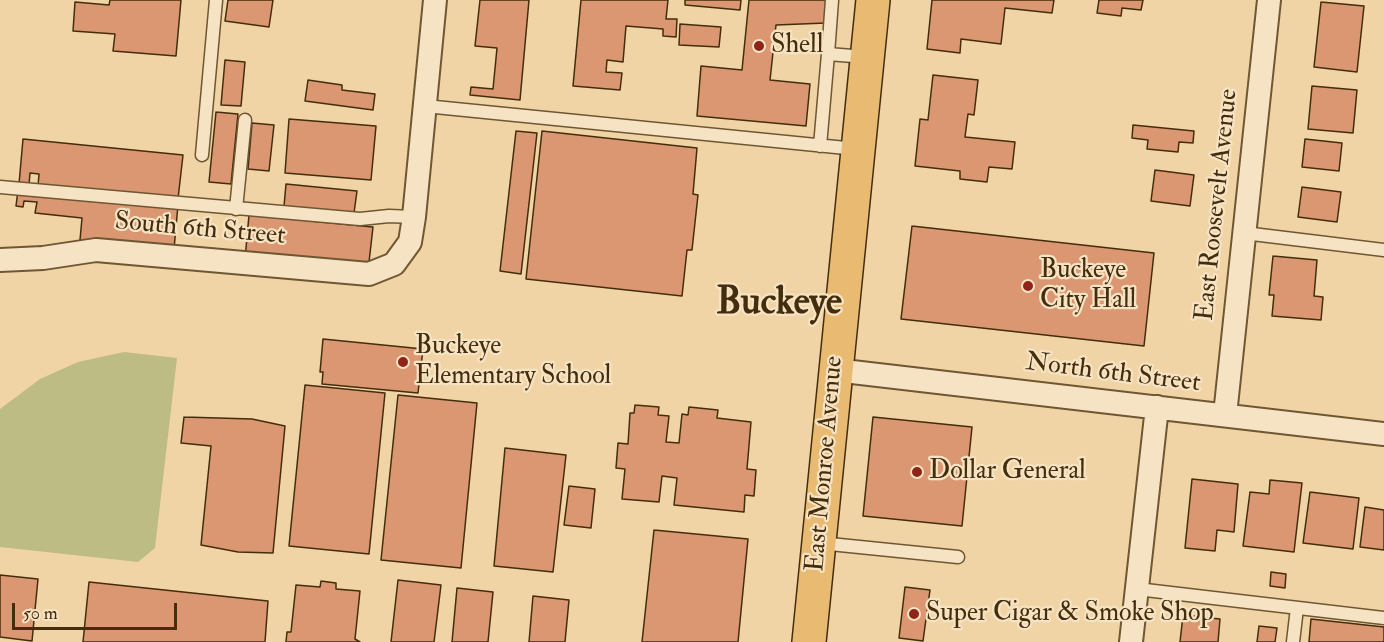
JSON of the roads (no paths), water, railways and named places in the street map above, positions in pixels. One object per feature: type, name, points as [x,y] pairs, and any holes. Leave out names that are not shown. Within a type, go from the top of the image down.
[{"type":"main road","name":"East Monroe Avenue","points":[[809,642],[873,0]]},
{"type":"street","points":[[414,217],[435,0]]},
{"type":"street","name":"East Roosevelt Avenue","points":[[1225,415],[1269,0]]},
{"type":"street","name":"South 6th Street","points":[[0,260],[43,258],[96,250],[369,274],[394,264],[410,242],[414,217]]},
{"type":"street","name":"North 6th Street","points":[[835,370],[1384,434]]},
{"type":"street","points":[[1131,642],[1156,407]]},
{"type":"lane","points":[[202,155],[216,0]]},
{"type":"lane","points":[[820,146],[832,0]]},
{"type":"lane","points":[[828,54],[867,57]]},
{"type":"lane","points":[[424,106],[857,149]]},
{"type":"lane","points":[[236,209],[245,120]]},
{"type":"lane","points":[[0,187],[360,219],[389,216],[414,217]]},
{"type":"lane","points":[[1244,233],[1384,250]]},
{"type":"lane","points":[[819,543],[958,557]]},
{"type":"lane","points":[[1137,589],[1384,618]]},
{"type":"lane","points":[[1293,642],[1297,608]]},
{"type":"place","name":"Shell","points":[[759,46]]},
{"type":"place","name":"Buckeye City Hall","points":[[1028,286]]},
{"type":"place","name":"Buckeye Elementary School","points":[[403,362]]},
{"type":"place","name":"Dollar General","points":[[917,472]]},
{"type":"place","name":"Super Cigar & Smoke Shop","points":[[914,614]]},
{"type":"district","name":"Buckeye","points":[[779,305]]}]
